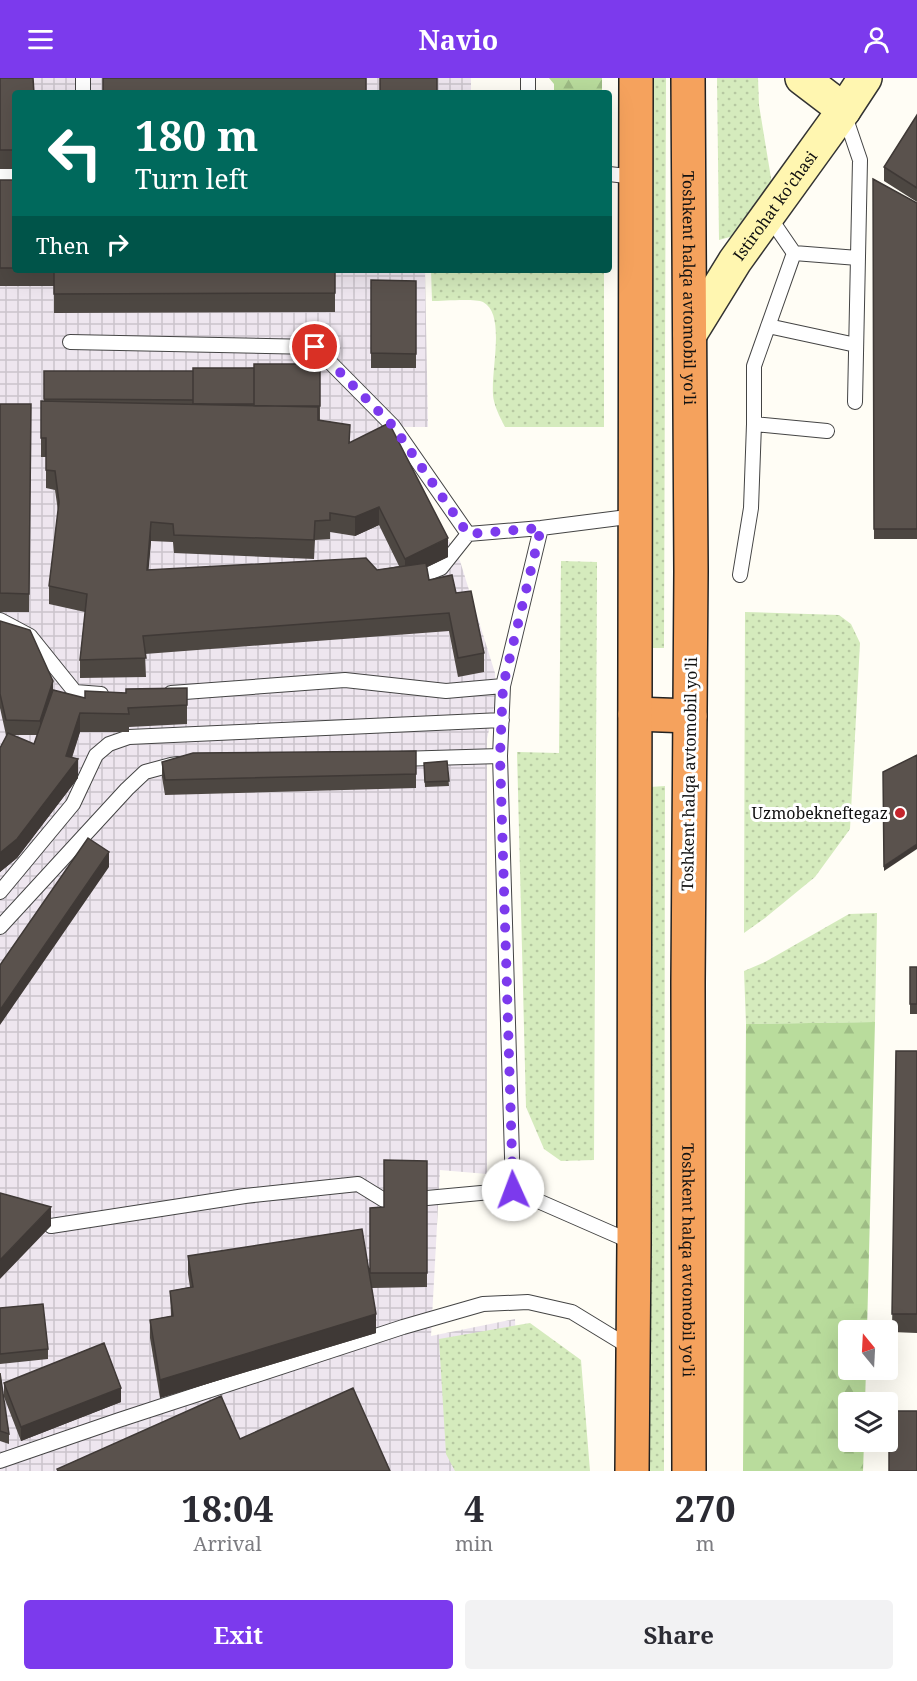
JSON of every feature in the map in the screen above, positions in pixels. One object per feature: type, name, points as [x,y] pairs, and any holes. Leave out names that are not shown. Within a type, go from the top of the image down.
[{"type":"highway","points":[[632,1471],[635,516],[622,175],[636,78]]},
{"type":"highway","name":"Toshkent halqa avtomobil yo'li","points":[[688,78],[691,560],[688,970],[689,1471]]},
{"type":"highway","points":[[635,714],[690,716]]},
{"type":"main road","points":[[802,78],[844,111]]},
{"type":"main road","name":"Istirohat ko'chasi","points":[[690,334],[735,261],[844,111],[865,78]]},
{"type":"lane","points":[[844,111],[860,160],[855,402]]},
{"type":"lane","points":[[768,215],[794,254]]},
{"type":"lane","points":[[794,254],[858,258]]},
{"type":"lane","points":[[740,575],[751,508],[754,366],[794,254]]},
{"type":"lane","points":[[768,326],[856,345]]},
{"type":"lane","points":[[70,342],[315,347],[393,426],[468,534]]},
{"type":"lane","points":[[754,423],[827,431]]},
{"type":"lane","points":[[399,584],[441,568],[468,534],[541,528],[635,516]]},
{"type":"lane","points":[[513,1190],[500,756],[503,686],[541,528]]},
{"type":"lane","points":[[0,620],[30,636],[75,692],[116,695]]},
{"type":"lane","points":[[161,693],[345,680],[446,691],[503,686]]},
{"type":"lane","points":[[0,892],[73,804],[96,755],[109,744],[129,737],[502,720]]},
{"type":"lane","points":[[382,759],[500,756]]},
{"type":"lane","points":[[0,927],[145,772],[171,765],[194,764]]},
{"type":"lane","points":[[51,1226],[245,1196],[358,1184],[384,1200]]},
{"type":"lane","points":[[427,1198],[513,1190],[634,1243]]},
{"type":"lane","points":[[0,1461],[301,1361],[483,1304],[528,1302],[572,1312],[633,1350]]},
{"type":"shaded area","points":[[0,78],[471,78],[471,90],[12,90],[12,273],[425,273],[428,427],[385,427],[460,561],[495,673],[496,698],[487,739],[487,1174],[440,1170],[431,1336],[515,1319],[520,1471],[0,1471]]},
{"type":"green space","points":[[549,78],[602,78],[602,90],[554,90],[554,84]]},
{"type":"green space","points":[[652,78],[666,78],[664,648],[650,648]]},
{"type":"green space","points":[[717,78],[758,78],[759,105],[772,184],[751,231],[719,240]]},
{"type":"green space","points":[[431,273],[604,273],[604,427],[505,427],[494,401],[496,333],[490,309],[479,301],[432,301]]},
{"type":"green space","points":[[561,561],[597,562],[594,1160],[561,1161],[544,1149],[526,1107],[517,752],[559,753]]},
{"type":"green space","points":[[745,612],[839,615],[851,624],[860,643],[850,829],[815,877],[744,933]]},
{"type":"green space","points":[[665,786],[664,1471],[650,1471],[650,787]]},
{"type":"green space","points":[[877,913],[875,1022],[746,1024],[744,971],[765,962],[849,914]]},
{"type":"green space","points":[[875,1022],[867,1320],[838,1320],[838,1380],[866,1380],[865,1392],[838,1392],[838,1452],[864,1452],[863,1471],[743,1471],[746,1024]]},
{"type":"green space","points":[[530,1323],[581,1360],[590,1471],[455,1471],[446,1454],[439,1339]]},
{"type":"building","points":[[0,78],[33,78],[34,90],[12,90],[12,150],[0,150]]},
{"type":"building","points":[[103,78],[366,78],[366,90],[103,90]]},
{"type":"building","points":[[380,78],[437,78],[437,90],[380,90]]},
{"type":"building","points":[[917,115],[917,188],[884,167]]},
{"type":"building","points":[[873,179],[917,203],[917,529],[874,529]]},
{"type":"building","points":[[0,180],[12,180],[12,268],[0,268]]},
{"type":"building","points":[[54,273],[335,273],[335,293],[54,294]]},
{"type":"building","points":[[371,280],[416,281],[416,354],[371,353]]},
{"type":"building","points":[[254,364],[320,364],[320,406],[254,406]]},
{"type":"building","points":[[193,368],[254,368],[254,404],[193,404]]},
{"type":"building","points":[[44,371],[193,371],[193,400],[44,399]]},
{"type":"building","points":[[41,401],[318,407],[318,420],[350,425],[349,443],[389,423],[448,538],[405,559],[379,507],[355,517],[330,513],[330,520],[315,521],[314,540],[174,535],[173,524],[151,522],[147,570],[366,558],[377,570],[426,563],[429,580],[452,575],[456,593],[471,591],[484,653],[458,658],[449,613],[143,636],[146,658],[80,660],[87,594],[49,586],[59,502],[55,471],[46,470],[46,438],[41,438]]},
{"type":"building","points":[[0,404],[31,404],[29,594],[0,593]]},
{"type":"building","points":[[0,621],[30,630],[53,681],[40,721],[6,720],[0,694]]},
{"type":"building","points":[[187,688],[187,705],[128,708],[129,714],[80,713],[66,756],[78,759],[17,839],[0,853],[0,748],[8,733],[34,744],[53,690],[85,698],[85,691],[126,693],[126,689]]},
{"type":"building","points":[[416,751],[416,774],[165,780],[162,762],[193,753]]},
{"type":"building","name":"Uzmobekneftegaz","points":[[917,755],[917,844],[884,866],[883,772]]},
{"type":"building","points":[[447,761],[449,781],[425,782],[424,763]]},
{"type":"building","points":[[88,838],[109,852],[0,1010],[0,965]]},
{"type":"building","points":[[910,967],[917,967],[917,1004],[910,1004]]},
{"type":"building","points":[[896,1051],[917,1051],[917,1314],[892,1314]]},
{"type":"building","points":[[384,1160],[427,1161],[427,1273],[370,1273],[370,1208],[384,1207]]},
{"type":"building","points":[[0,1193],[51,1207],[0,1260]]},
{"type":"building","points":[[362,1229],[376,1314],[160,1380],[150,1320],[173,1316],[170,1291],[193,1287],[188,1256]]},
{"type":"building","points":[[43,1304],[48,1349],[0,1354],[0,1308]]},
{"type":"building","points":[[104,1343],[121,1388],[21,1427],[4,1383]]},
{"type":"building","points":[[0,1373],[9,1434],[0,1431]]},
{"type":"building","points":[[353,1388],[390,1471],[58,1471],[57,1469],[221,1396],[240,1439]]},
{"type":"building","points":[[898,1411],[917,1411],[917,1471],[889,1471],[889,1452],[898,1452]]},
{"type":"place","name":"Uzmobekneftegaz","points":[[900,813]]},
{"type":"route","points":[[315,347],[393,426],[468,534],[541,528],[503,686],[500,756],[513,1190]]}]
